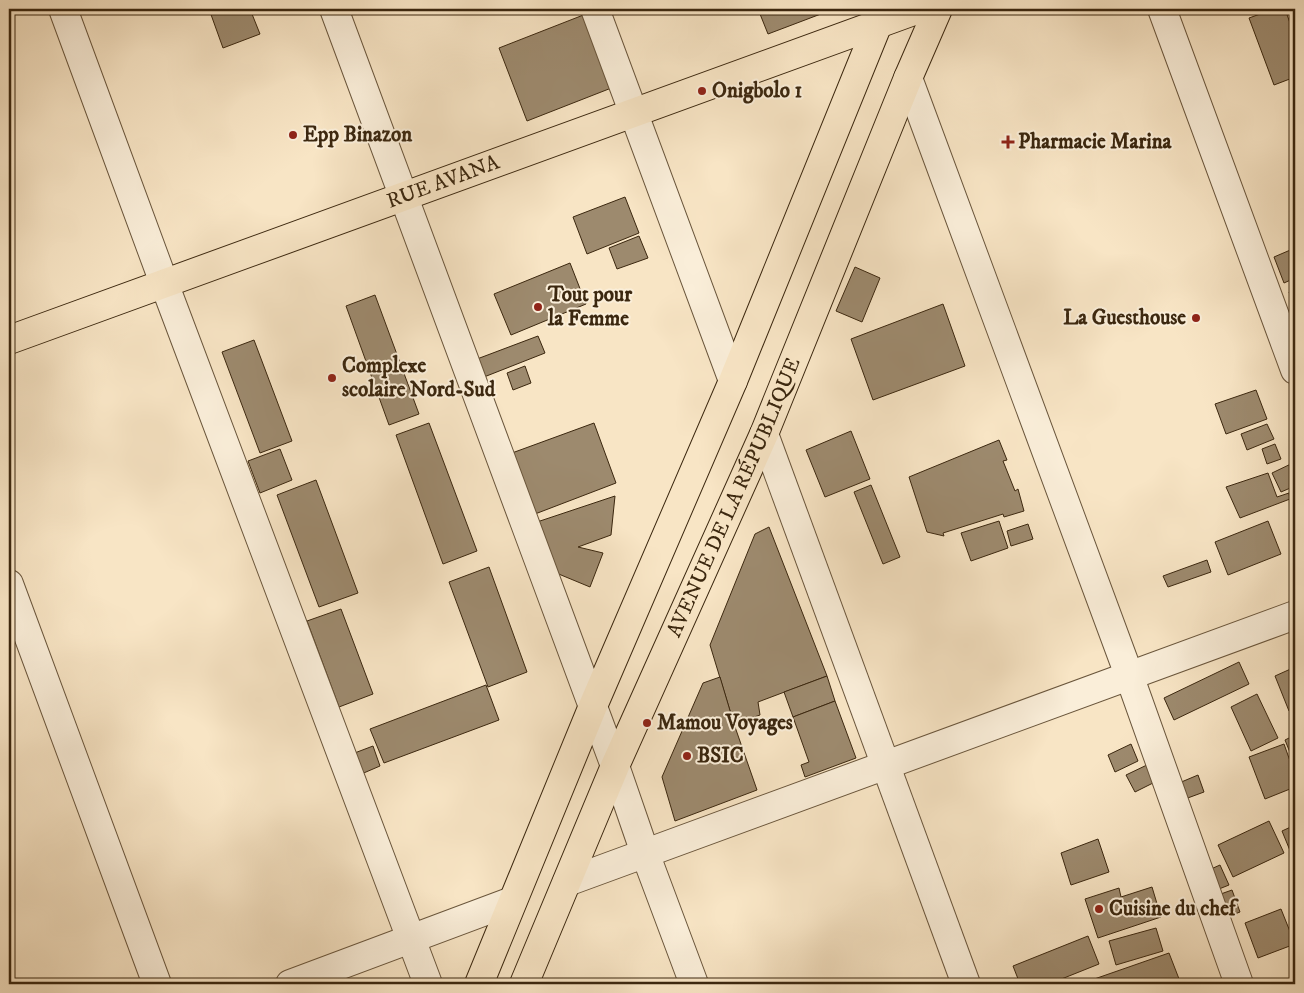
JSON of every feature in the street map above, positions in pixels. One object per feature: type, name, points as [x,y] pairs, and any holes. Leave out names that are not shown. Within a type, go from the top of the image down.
[{"type":"main road","name":"RUE AVANA","points":[[9,340],[633,113],[881,17],[919,9]]},
{"type":"main road","name":"AVENUE DE LA RÉPUBLIQUE","points":[[524,984],[615,766],[764,434],[908,78],[938,9]]},
{"type":"main road","points":[[479,984],[593,706],[733,381],[881,17]]},
{"type":"street","points":[[63,9],[428,984]]},
{"type":"street","points":[[334,9],[593,706],[694,984]]},
{"type":"street","points":[[595,9],[733,381]]},
{"type":"street","points":[[1162,9],[1295,370]]},
{"type":"street","points":[[908,78],[1129,675],[1239,984]]},
{"type":"street","points":[[764,434],[966,984]]},
{"type":"street","points":[[9,584],[157,984]]},
{"type":"street","points":[[566,882],[1295,615]]},
{"type":"street","points":[[290,984],[512,901]]},
{"type":"building","points":[[209,9],[250,9],[260,34],[223,48]]},
{"type":"building","points":[[758,9],[834,9],[768,34]]},
{"type":"building","points":[[1274,9],[1285,9],[1295,37],[1295,77],[1274,85],[1249,18]]},
{"type":"building","points":[[591,12],[619,85],[527,121],[499,48]]},
{"type":"building","points":[[625,197],[639,233],[587,254],[573,217]]},
{"type":"building","points":[[639,236],[648,258],[617,269],[609,248]]},
{"type":"building","points":[[1295,248],[1295,278],[1284,283],[1274,257]]},
{"type":"building","points":[[570,263],[586,304],[511,335],[494,294]]},
{"type":"building","points":[[855,267],[880,278],[862,322],[836,311]]},
{"type":"building","points":[[1295,289],[1295,307],[1289,292]]},
{"type":"building","points":[[375,295],[419,414],[389,425],[346,306]]},
{"type":"building","points":[[943,304],[965,366],[873,400],[851,339]]},
{"type":"building","points":[[538,336],[545,353],[484,377],[477,359]]},
{"type":"building","points":[[254,340],[292,441],[260,453],[222,352]]},
{"type":"building","points":[[525,366],[531,383],[513,390],[507,373]]},
{"type":"building","points":[[1256,390],[1267,419],[1226,434],[1215,404]]},
{"type":"building","points":[[429,423],[477,551],[443,564],[396,435]]},
{"type":"building","points":[[594,423],[616,483],[535,514],[512,453]]},
{"type":"building","points":[[1267,424],[1274,439],[1247,450],[1241,434]]},
{"type":"building","points":[[851,431],[870,479],[825,497],[806,450]]},
{"type":"building","points":[[999,440],[1007,460],[1003,461],[1015,491],[1018,489],[1024,511],[1004,517],[1003,514],[943,533],[944,536],[927,532],[909,477]]},
{"type":"building","points":[[1275,444],[1281,459],[1267,464],[1262,449]]},
{"type":"building","points":[[280,449],[292,480],[260,493],[248,461]]},
{"type":"building","points":[[1295,462],[1295,486],[1281,492],[1272,473]]},
{"type":"building","points":[[1268,473],[1277,497],[1289,493],[1290,499],[1240,518],[1226,487]]},
{"type":"building","points":[[316,480],[358,593],[319,607],[277,495]]},
{"type":"building","points":[[871,485],[900,557],[883,564],[854,492]]},
{"type":"building","points":[[615,496],[611,535],[578,547],[603,553],[590,587],[549,570],[553,558],[549,556],[537,522]]},
{"type":"building","points":[[999,521],[1008,548],[971,561],[961,533]]},
{"type":"building","points":[[1268,521],[1281,554],[1228,575],[1215,542]]},
{"type":"building","points":[[1028,524],[1033,539],[1011,546],[1007,531]]},
{"type":"building","points":[[769,527],[827,676],[758,702],[760,715],[734,724],[710,645],[755,534]]},
{"type":"building","points":[[1207,560],[1211,572],[1168,587],[1163,576]]},
{"type":"building","points":[[489,567],[527,672],[488,687],[449,582]]},
{"type":"building","points":[[341,609],[373,694],[339,707],[307,621]]},
{"type":"building","points":[[1239,662],[1249,684],[1174,720],[1164,698]]},
{"type":"building","points":[[1295,667],[1295,709],[1289,711],[1275,676]]},
{"type":"building","points":[[827,676],[835,701],[793,717],[784,692]]},
{"type":"building","points":[[720,677],[757,790],[675,821],[662,777],[703,683]]},
{"type":"building","points":[[486,685],[499,720],[384,763],[370,729]]},
{"type":"building","points":[[1257,694],[1278,738],[1251,751],[1231,707]]},
{"type":"building","points":[[835,701],[856,758],[805,777],[801,765],[809,762],[793,717]]},
{"type":"building","points":[[1295,735],[1295,765],[1285,740]]},
{"type":"building","points":[[1131,744],[1138,761],[1115,772],[1108,755]]},
{"type":"building","points":[[1284,744],[1295,775],[1295,787],[1265,799],[1249,757]]},
{"type":"building","points":[[373,746],[380,766],[359,775],[352,754]]},
{"type":"building","points":[[1149,764],[1157,781],[1135,792],[1126,775]]},
{"type":"building","points":[[1198,775],[1204,792],[1185,799],[1179,783]]},
{"type":"building","points":[[1269,821],[1284,853],[1233,877],[1218,845]]},
{"type":"building","points":[[1295,825],[1295,851],[1291,853],[1282,831]]},
{"type":"building","points":[[1098,839],[1109,872],[1071,885],[1061,853]]},
{"type":"building","points":[[1220,865],[1229,885],[1219,889],[1211,869]]},
{"type":"building","points":[[1152,887],[1161,917],[1098,938],[1085,899],[1119,888],[1121,897]]},
{"type":"building","points":[[1232,890],[1240,912],[1227,917],[1218,895]]},
{"type":"building","points":[[1281,909],[1295,944],[1258,958],[1245,923]]},
{"type":"building","points":[[1156,928],[1163,951],[1116,965],[1109,941]]},
{"type":"building","points":[[1088,936],[1099,964],[1049,984],[1020,984],[1013,966]]},
{"type":"building","points":[[1169,953],[1181,984],[1080,984]]},
{"type":"place","name":"Onigbolo 1","points":[[702,91]]},
{"type":"place","name":"Epp Binazon","points":[[293,135]]},
{"type":"place","name":"Pharmacie Marina","points":[[1008,142]]},
{"type":"place","name":"Tout pour la Femme","points":[[538,307]]},
{"type":"place","name":"La Guesthouse","points":[[1196,318]]},
{"type":"place","name":"Complexe scolaire Nord-Sud","points":[[332,378]]},
{"type":"place","name":"Mamou Voyages","points":[[647,723]]},
{"type":"place","name":"BSIC","points":[[687,756]]},
{"type":"place","name":"Cuisine du chef","points":[[1099,909]]}]
